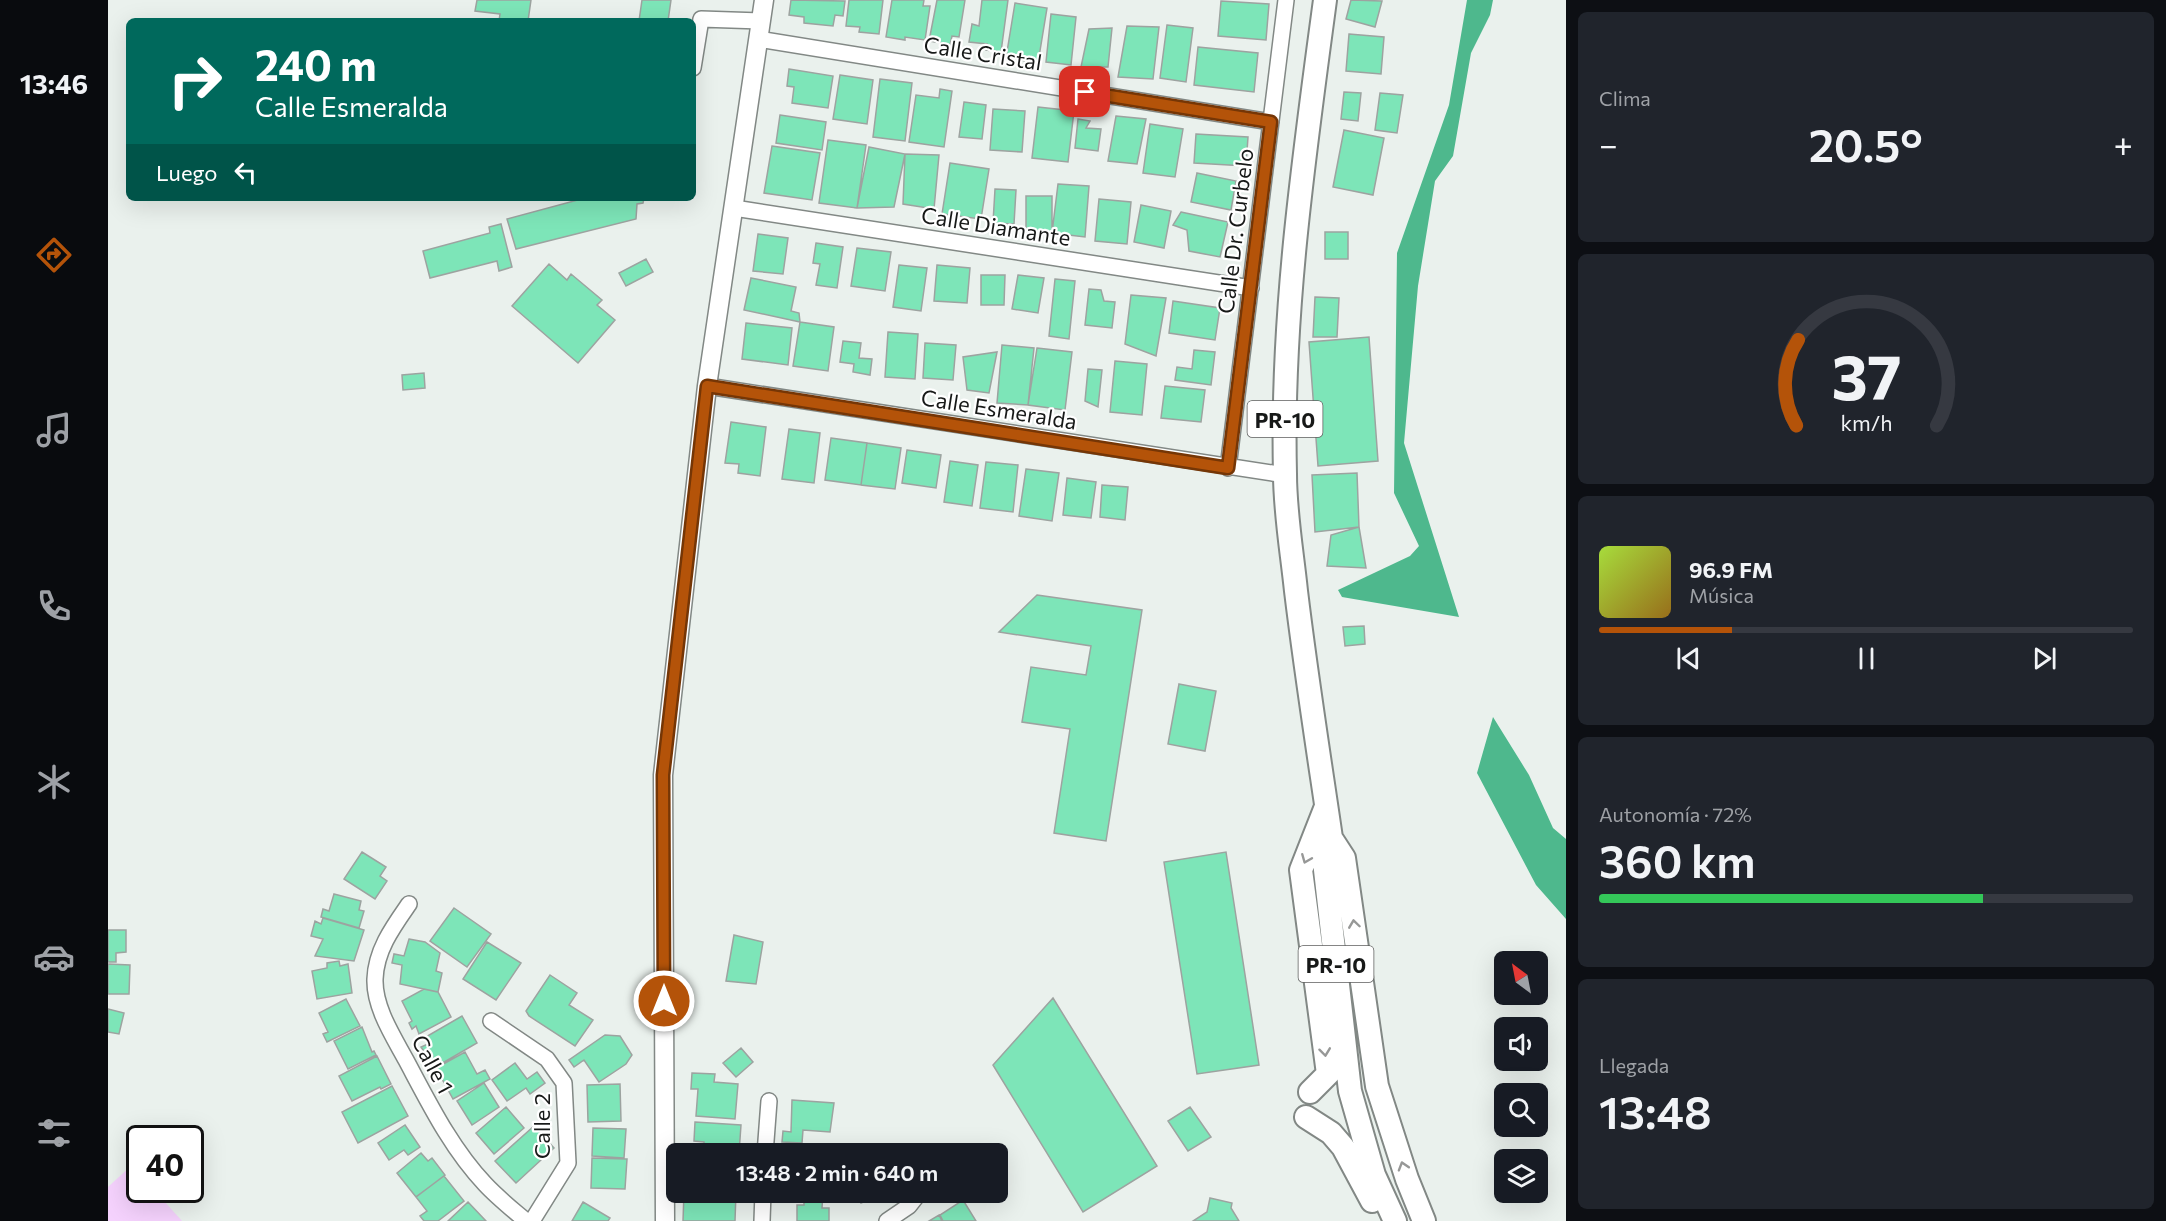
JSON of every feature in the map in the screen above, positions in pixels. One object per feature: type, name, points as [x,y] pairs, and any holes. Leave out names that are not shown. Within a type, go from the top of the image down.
[{"type":"main road","name":"PR-10","points":[[1325,0],[1296,220],[1289,304],[1285,475],[1298,603],[1331,838],[1344,858],[1377,1086],[1407,1179],[1424,1221]]},
{"type":"main road","points":[[1310,1092],[1328,1074],[1301,870],[1326,804]]},
{"type":"main road","name":"PR-10","points":[[1331,838],[1324,861],[1333,924],[1350,1091],[1374,1175],[1395,1221]]},
{"type":"main road","points":[[1306,1117],[1331,1133],[1343,1147],[1375,1207],[1395,1221]]},
{"type":"street","points":[[665,1221],[663,775],[707,386],[764,0]]},
{"type":"street","name":"Calle Dr. Curbelo","points":[[1228,468],[1286,0]]},
{"type":"street","points":[[696,50],[701,19],[761,21]]},
{"type":"street","name":"Calle Cristal","points":[[758,39],[1271,122]]},
{"type":"street","name":"Calle Diamante","points":[[734,208],[1251,288]]},
{"type":"street","name":"Calle Esmeralda","points":[[707,386],[1285,475]]},
{"type":"street","name":"Calle 1","points":[[409,904],[388,936],[378,958],[375,981],[380,1006],[440,1125],[484,1183],[526,1221]]},
{"type":"street","name":"Calle 2","points":[[491,1021],[548,1059],[564,1083],[568,1163],[532,1221]]},
{"type":"street","points":[[766,1143],[769,1101]]},
{"type":"street","points":[[762,1221],[763,1203]]},
{"type":"street","points":[[887,1221],[911,1203]]},
{"type":"shaded area","points":[[1467,0],[1493,0],[1490,15],[1471,53],[1453,156],[1435,181],[1418,286],[1404,443],[1459,617],[1342,597],[1338,590],[1410,556],[1419,546],[1394,493],[1397,253],[1449,105]]},
{"type":"shaded area","points":[[1493,717],[1529,775],[1553,828],[1566,839],[1566,919],[1536,885],[1477,773]]},
{"type":"shaded area","points":[[126,1170],[126,1203],[166,1203],[182,1221],[108,1221],[108,1187]]},
{"type":"building","points":[[477,0],[531,0],[528,18],[499,18],[500,14],[475,11]]},
{"type":"building","points":[[642,0],[671,0],[668,18],[639,18]]},
{"type":"building","points":[[791,0],[845,1],[843,16],[835,15],[833,26],[804,23],[804,17],[789,15]]},
{"type":"building","points":[[849,0],[883,0],[879,34],[859,32],[860,27],[846,26]]},
{"type":"building","points":[[892,0],[924,0],[923,6],[930,6],[925,40],[886,37]]},
{"type":"building","points":[[937,0],[965,0],[959,37],[952,36],[950,45],[929,41]]},
{"type":"building","points":[[982,0],[1008,0],[1001,52],[986,50],[987,44],[969,42],[972,24],[979,26]]},
{"type":"building","points":[[1351,0],[1382,1],[1375,27],[1346,19]]},
{"type":"building","points":[[1221,1],[1269,4],[1266,40],[1218,36]]},
{"type":"building","points":[[1015,3],[1047,8],[1038,63],[1006,58]]},
{"type":"building","points":[[1051,14],[1076,17],[1071,65],[1046,62]]},
{"type":"building","points":[[1167,25],[1193,28],[1186,82],[1160,78]]},
{"type":"building","points":[[1127,26],[1159,27],[1153,79],[1118,77]]},
{"type":"building","points":[[1112,28],[1108,67],[1081,67],[1089,29]]},
{"type":"building","points":[[1349,34],[1384,37],[1381,74],[1346,71]]},
{"type":"building","points":[[1198,47],[1258,53],[1254,92],[1194,85]]},
{"type":"building","points":[[789,69],[833,76],[828,108],[792,103],[794,87],[787,86]]},
{"type":"building","points":[[840,75],[873,80],[867,124],[833,119]]},
{"type":"building","points":[[880,79],[912,83],[905,141],[873,137]]},
{"type":"building","points":[[940,89],[952,91],[944,147],[909,142],[916,95],[939,98]]},
{"type":"building","points":[[1344,92],[1361,93],[1358,121],[1341,119]]},
{"type":"building","points":[[1380,93],[1403,95],[1397,133],[1375,130]]},
{"type":"building","points":[[964,102],[986,105],[982,139],[959,137]]},
{"type":"building","points":[[1038,107],[1074,111],[1068,162],[1032,158]]},
{"type":"building","points":[[993,109],[1025,111],[1022,152],[990,150]]},
{"type":"building","points":[[780,115],[826,122],[822,150],[776,143]]},
{"type":"building","points":[[1116,116],[1146,119],[1137,164],[1108,161]]},
{"type":"building","points":[[1078,119],[1090,121],[1086,128],[1101,129],[1098,151],[1075,148]]},
{"type":"building","points":[[1150,124],[1183,129],[1175,177],[1143,173]]},
{"type":"building","points":[[1344,130],[1384,138],[1373,195],[1333,187]]},
{"type":"building","points":[[1196,134],[1248,137],[1246,166],[1194,163]]},
{"type":"building","points":[[828,140],[866,145],[857,208],[819,203]]},
{"type":"building","points":[[772,146],[820,153],[812,200],[764,193]]},
{"type":"building","points":[[869,147],[905,154],[894,207],[857,208]]},
{"type":"building","points":[[905,154],[939,155],[934,209],[903,204]]},
{"type":"building","points":[[950,163],[989,169],[981,219],[942,214]]},
{"type":"building","points":[[1197,173],[1236,181],[1231,210],[1191,202]]},
{"type":"building","points":[[1058,184],[1089,186],[1085,237],[1052,233]]},
{"type":"building","points":[[995,189],[1016,190],[1014,224],[993,223]]},
{"type":"building","points":[[1026,196],[1052,196],[1052,233],[1026,233]]},
{"type":"building","points":[[1099,199],[1131,202],[1127,244],[1095,241]]},
{"type":"building","points":[[574,201],[643,201],[637,204],[636,219],[516,249],[507,219]]},
{"type":"building","points":[[1141,205],[1171,211],[1164,248],[1134,242]]},
{"type":"building","points":[[1181,212],[1228,222],[1220,257],[1189,251],[1187,230],[1173,225]]},
{"type":"building","points":[[501,224],[512,267],[499,271],[497,261],[430,278],[423,251],[490,233],[489,227]]},
{"type":"building","points":[[1325,232],[1348,232],[1348,259],[1325,259]]},
{"type":"building","points":[[758,234],[788,238],[783,274],[753,271]]},
{"type":"building","points":[[816,243],[843,247],[837,288],[816,285],[820,264],[813,263]]},
{"type":"building","points":[[857,248],[891,252],[885,291],[851,286]]},
{"type":"building","points":[[646,259],[653,272],[626,286],[619,273]]},
{"type":"building","points":[[549,264],[567,280],[571,274],[602,300],[597,305],[615,320],[578,363],[512,306]]},
{"type":"building","points":[[899,265],[927,268],[921,311],[893,307]]},
{"type":"building","points":[[937,265],[970,268],[967,303],[934,301]]},
{"type":"building","points":[[981,275],[1005,275],[1004,305],[981,305]]},
{"type":"building","points":[[1018,275],[1044,278],[1038,313],[1012,309]]},
{"type":"building","points":[[751,278],[796,287],[791,311],[799,313],[800,322],[744,310]]},
{"type":"building","points":[[1055,279],[1075,281],[1069,339],[1049,336]]},
{"type":"building","points":[[1089,289],[1101,290],[1104,301],[1115,302],[1112,328],[1085,325]]},
{"type":"building","points":[[1131,295],[1166,298],[1156,356],[1125,344]]},
{"type":"building","points":[[1315,297],[1339,298],[1337,337],[1313,337]]},
{"type":"building","points":[[1173,301],[1220,308],[1215,340],[1169,333]]},
{"type":"building","points":[[800,322],[834,327],[828,371],[793,366]]},
{"type":"building","points":[[746,323],[792,328],[788,365],[742,359]]},
{"type":"building","points":[[888,332],[918,334],[915,379],[885,377]]},
{"type":"building","points":[[1369,337],[1378,461],[1318,466],[1309,342]]},
{"type":"building","points":[[843,341],[861,343],[859,358],[872,359],[870,375],[853,372],[854,364],[840,362]]},
{"type":"building","points":[[925,343],[956,345],[953,380],[923,378]]},
{"type":"building","points":[[1002,345],[1034,348],[1028,405],[997,403]]},
{"type":"building","points":[[1037,348],[1072,352],[1065,410],[1028,405]]},
{"type":"building","points":[[1194,350],[1215,352],[1211,385],[1175,380],[1177,367],[1192,369]]},
{"type":"building","points":[[997,352],[989,393],[967,390],[963,357]]},
{"type":"building","points":[[1115,361],[1147,364],[1142,415],[1110,412]]},
{"type":"building","points":[[1088,369],[1102,370],[1098,407],[1085,401]]},
{"type":"building","points":[[424,373],[425,388],[403,390],[402,375]]},
{"type":"building","points":[[1165,386],[1205,390],[1201,422],[1161,418]]},
{"type":"building","points":[[731,422],[766,427],[760,476],[738,473],[739,464],[725,463]]},
{"type":"building","points":[[789,429],[820,433],[814,483],[782,479]]},
{"type":"building","points":[[831,438],[867,443],[861,485],[825,480]]},
{"type":"building","points":[[867,443],[901,448],[895,489],[861,485]]},
{"type":"building","points":[[907,450],[941,455],[936,488],[902,483]]},
{"type":"building","points":[[950,461],[978,465],[972,506],[944,502]]},
{"type":"building","points":[[986,462],[1018,465],[1013,512],[980,508]]},
{"type":"building","points":[[1026,469],[1059,473],[1052,521],[1019,516]]},
{"type":"building","points":[[1357,473],[1359,527],[1315,532],[1312,475]]},
{"type":"building","points":[[1067,478],[1096,482],[1091,518],[1063,515]]},
{"type":"building","points":[[1102,485],[1128,487],[1125,520],[1100,517]]},
{"type":"building","points":[[1359,527],[1366,568],[1327,566],[1331,535]]},
{"type":"building","points":[[1037,595],[1142,610],[1106,841],[1054,833],[1070,729],[1022,722],[1031,667],[1086,675],[1091,646],[999,632]]},
{"type":"building","points":[[1364,626],[1365,644],[1345,646],[1343,627]]},
{"type":"building","points":[[1179,684],[1216,691],[1205,751],[1168,744]]},
{"type":"building","points":[[362,852],[386,867],[380,876],[387,881],[375,899],[344,879]]},
{"type":"building","points":[[1226,852],[1259,1065],[1197,1074],[1164,862]]},
{"type":"building","points":[[334,894],[361,901],[359,910],[364,911],[359,928],[321,917],[323,909],[329,911]]},
{"type":"building","points":[[454,908],[491,934],[467,967],[430,941]]},
{"type":"building","points":[[323,918],[364,930],[354,961],[315,956],[323,939],[311,936],[315,921],[321,924]]},
{"type":"building","points":[[108,930],[126,930],[126,952],[116,953],[116,962],[108,962]]},
{"type":"building","points":[[734,935],[763,942],[756,984],[726,981]]},
{"type":"building","points":[[409,939],[425,942],[440,953],[436,971],[442,973],[438,992],[400,984],[402,965],[392,963],[394,954],[404,956]]},
{"type":"building","points":[[487,942],[521,963],[496,1000],[463,979]]},
{"type":"building","points":[[339,961],[340,966],[348,964],[352,993],[317,999],[312,971],[327,968],[327,963]]},
{"type":"building","points":[[108,964],[130,965],[129,994],[108,994]]},
{"type":"building","points":[[550,975],[577,993],[569,1005],[593,1020],[575,1046],[529,1016],[526,1011]]},
{"type":"building","points":[[424,989],[438,992],[451,1017],[419,1034],[416,1026],[412,1029],[409,1023],[412,1021],[402,1001]]},
{"type":"building","points":[[1053,998],[1157,1166],[1083,1212],[993,1065]]},
{"type":"building","points":[[346,999],[360,1026],[327,1042],[323,1034],[328,1032],[319,1013]]},
{"type":"building","points":[[108,1009],[124,1013],[119,1034],[108,1032]]},
{"type":"building","points":[[462,1016],[477,1043],[434,1068],[429,1059],[433,1056],[429,1050],[425,1053],[421,1047],[428,1044],[424,1038]]},
{"type":"building","points":[[362,1027],[372,1052],[374,1051],[376,1055],[348,1069],[334,1041]]},
{"type":"building","points":[[605,1035],[620,1036],[632,1055],[626,1064],[599,1082],[584,1060],[574,1067],[569,1060]]},
{"type":"building","points":[[741,1048],[753,1062],[736,1077],[723,1063]]},
{"type":"building","points":[[465,1052],[477,1074],[485,1070],[490,1079],[453,1099],[436,1068]]},
{"type":"building","points":[[377,1056],[391,1084],[352,1101],[339,1076]]},
{"type":"building","points":[[515,1063],[527,1079],[537,1072],[545,1083],[530,1094],[526,1088],[507,1101],[492,1080]]},
{"type":"building","points":[[692,1073],[715,1074],[714,1082],[738,1084],[735,1119],[696,1116],[698,1089],[691,1089]]},
{"type":"building","points":[[484,1083],[499,1107],[472,1125],[457,1101]]},
{"type":"building","points":[[620,1084],[621,1121],[588,1122],[587,1085]]},
{"type":"building","points":[[392,1086],[408,1116],[358,1143],[342,1112]]},
{"type":"building","points":[[792,1100],[834,1103],[830,1132],[803,1130],[802,1143],[782,1142],[783,1131],[791,1132]]},
{"type":"building","points":[[506,1107],[524,1128],[494,1154],[476,1133]]},
{"type":"building","points":[[1190,1107],[1211,1137],[1188,1151],[1168,1121]]},
{"type":"building","points":[[695,1122],[741,1125],[740,1143],[694,1141]]},
{"type":"building","points":[[405,1125],[420,1147],[408,1155],[404,1150],[389,1160],[378,1143]]},
{"type":"building","points":[[534,1126],[554,1148],[516,1183],[495,1161]]},
{"type":"building","points":[[593,1128],[626,1129],[624,1158],[592,1156]]},
{"type":"building","points":[[421,1153],[428,1161],[432,1158],[445,1175],[416,1197],[397,1173]]},
{"type":"building","points":[[592,1158],[627,1159],[625,1189],[591,1188]]},
{"type":"building","points":[[444,1176],[464,1201],[438,1221],[424,1221],[420,1216],[427,1211],[416,1197]]},
{"type":"building","points":[[1210,1198],[1232,1203],[1231,1208],[1239,1221],[1193,1221],[1207,1212]]},
{"type":"building","points":[[468,1202],[486,1221],[448,1221]]},
{"type":"building","points":[[583,1202],[610,1218],[608,1221],[572,1221]]},
{"type":"building","points":[[684,1203],[736,1203],[735,1221],[683,1221]]},
{"type":"building","points":[[804,1203],[822,1203],[822,1208],[829,1208],[829,1221],[797,1221],[797,1205],[804,1205]]},
{"type":"building","points":[[958,1203],[965,1203],[976,1221],[943,1221],[940,1215]]},
{"type":"building","points":[[939,1215],[942,1221],[929,1221]]},
{"type":"route","points":[[664,1001],[663,775],[707,386],[1228,468],[1271,122],[1085,92]]}]
